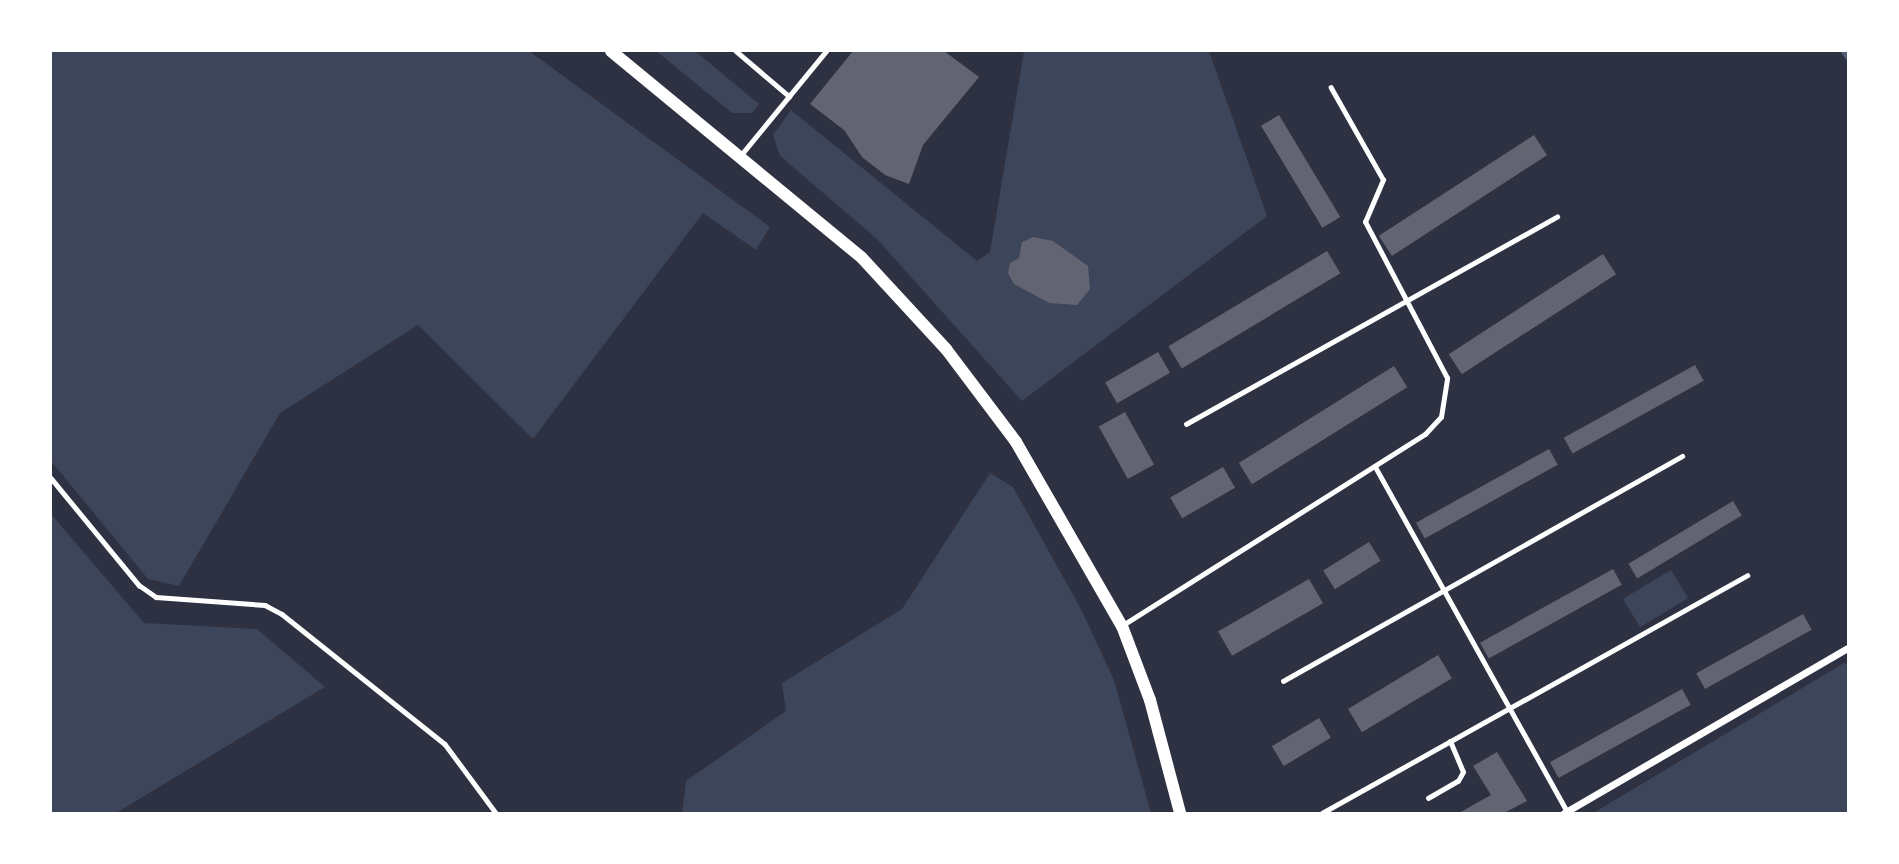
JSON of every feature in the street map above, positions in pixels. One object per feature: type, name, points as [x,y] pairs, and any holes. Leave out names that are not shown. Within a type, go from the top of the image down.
[{"type":"main road","points":[[611,51],[862,258],[946,349],[1016,442],[1122,626],[1150,700],[1180,813]]},
{"type":"street","points":[[1565,812],[1848,648]]},
{"type":"lane","points":[[736,51],[789,96]]},
{"type":"lane","points":[[740,155],[826,51]]},
{"type":"lane","points":[[1122,626],[1376,466],[1425,434],[1441,418],[1447,391],[1437,353],[1364,222],[1383,180],[1331,88]]},
{"type":"lane","points":[[1186,424],[1557,217]]},
{"type":"lane","points":[[1283,681],[1682,456]]},
{"type":"lane","points":[[1376,466],[1565,812]]},
{"type":"lane","points":[[51,478],[139,585],[156,597],[265,606],[282,614],[445,744],[496,813]]},
{"type":"lane","points":[[1322,813],[1746,575]]},
{"type":"lane","points":[[1428,799],[1458,781],[1463,772],[1450,741]]},
{"type":"shaded area","points":[[51,51],[529,51],[770,227],[756,250],[703,213],[533,439],[418,325],[280,413],[179,586],[148,579],[51,461]]},
{"type":"shaded area","points":[[656,51],[695,51],[759,104],[752,113],[732,113]]},
{"type":"shaded area","points":[[1024,51],[1209,51],[1267,216],[1022,401],[877,239],[780,156],[773,135],[791,110],[977,261],[990,252]]},
{"type":"shaded area","points":[[990,473],[1013,487],[1081,609],[1114,680],[1151,813],[682,813],[686,781],[786,711],[782,683],[902,609]]},
{"type":"shaded area","points":[[51,514],[144,623],[257,629],[325,687],[116,813],[51,813]]},
{"type":"shaded area","points":[[1671,570],[1688,598],[1640,627],[1623,599]]},
{"type":"shaded area","points":[[1844,663],[1848,664],[1848,813],[1593,813]]},
{"type":"building","points":[[853,51],[944,51],[979,77],[923,145],[909,184],[885,175],[862,157],[844,130],[810,104]]},
{"type":"building","points":[[1279,115],[1340,217],[1322,228],[1261,126]]},
{"type":"building","points":[[1534,135],[1547,155],[1392,256],[1379,236]]},
{"type":"building","points":[[1033,237],[1053,241],[1088,266],[1090,289],[1077,305],[1049,303],[1014,284],[1008,273],[1010,263],[1019,258],[1022,242]]},
{"type":"building","points":[[1327,251],[1340,273],[1182,369],[1168,346]]},
{"type":"building","points":[[1603,254],[1616,274],[1462,374],[1449,354]]},
{"type":"building","points":[[1158,352],[1170,373],[1117,403],[1105,382]]},
{"type":"building","points":[[1695,365],[1704,381],[1573,453],[1564,438]]},
{"type":"building","points":[[1394,366],[1407,387],[1252,484],[1239,463]]},
{"type":"building","points":[[1125,412],[1154,464],[1128,479],[1099,427]]},
{"type":"building","points":[[1549,449],[1558,465],[1425,538],[1416,523]]},
{"type":"building","points":[[1223,467],[1235,488],[1182,518],[1170,498]]},
{"type":"building","points":[[1733,501],[1742,516],[1637,578],[1628,564]]},
{"type":"building","points":[[1369,542],[1381,561],[1335,589],[1323,571]]},
{"type":"building","points":[[1613,569],[1622,585],[1489,658],[1480,643]]},
{"type":"building","points":[[1309,579],[1323,603],[1232,656],[1218,632]]},
{"type":"building","points":[[1803,614],[1812,630],[1705,689],[1696,673]]},
{"type":"building","points":[[1438,655],[1452,678],[1362,732],[1348,709]]},
{"type":"building","points":[[1682,689],[1691,705],[1559,778],[1550,762]]},
{"type":"building","points":[[1319,718],[1331,738],[1284,766],[1272,746]]},
{"type":"building","points":[[1497,752],[1527,801],[1504,813],[1459,813],[1491,795],[1473,766]]},
{"type":"waterway","points":[[1843,51],[1848,58]]}]
